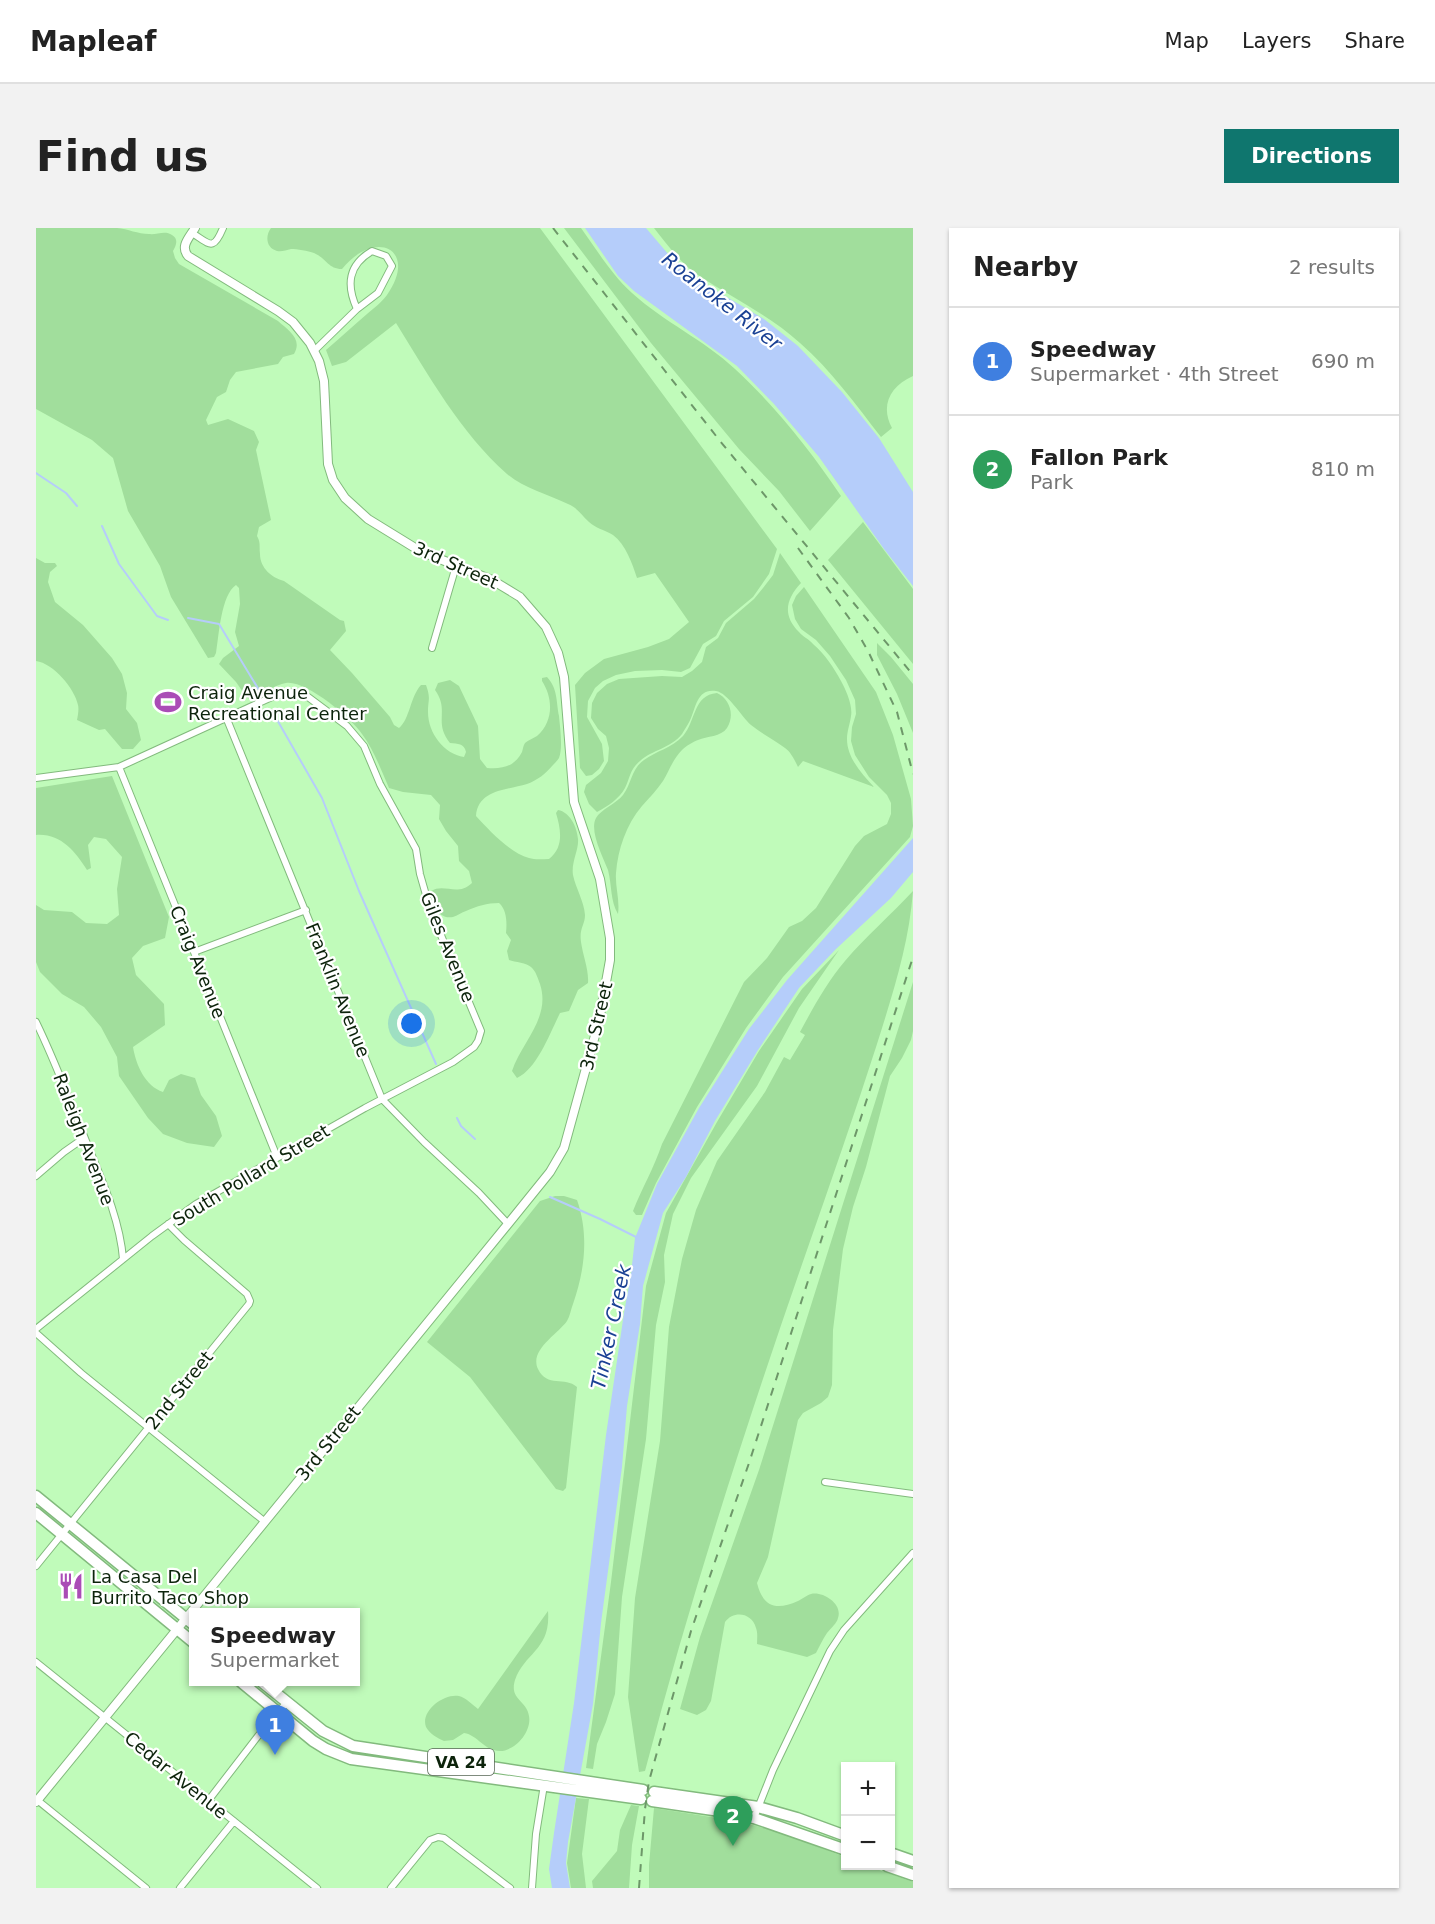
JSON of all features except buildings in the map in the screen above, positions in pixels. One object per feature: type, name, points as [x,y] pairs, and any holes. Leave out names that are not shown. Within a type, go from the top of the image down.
[{"type":"main road","points":[[36,1496],[189,1622]]},
{"type":"main road","points":[[36,1513],[189,1639]]},
{"type":"main road","name":"VA 24","points":[[246,1686],[313,1741],[351,1759],[550,1782]]},
{"type":"main road","name":"VA 24","points":[[267,1686],[323,1731],[353,1746],[550,1782],[797,1818],[841,1834]]},
{"type":"main road","name":"VA 24","points":[[756,1813],[841,1848]]},
{"type":"main road","points":[[895,1855],[913,1862]]},
{"type":"main road","points":[[895,1869],[913,1875]]},
{"type":"street","points":[[193,231],[213,244],[218,241],[223,228]]},
{"type":"street","name":"3rd Street","points":[[193,231],[184,245],[188,256],[278,311],[302,331],[315,350],[324,381],[328,464],[338,490],[357,509],[394,536],[420,551],[492,580],[520,597],[538,616],[556,646],[564,677],[574,802],[600,879],[610,938],[610,960],[599,1021],[564,1148],[550,1172],[264,1521],[199,1608]]},
{"type":"street","points":[[315,350],[357,309],[378,293],[392,266],[386,256],[372,251],[362,257],[349,278],[352,298],[357,309]]},
{"type":"street","points":[[432,648],[456,566]]},
{"type":"street","name":"Giles Avenue","points":[[226,717],[274,696],[298,692],[351,728],[364,746],[380,784],[416,849],[430,909],[480,1028],[478,1041]]},
{"type":"street","points":[[36,778],[119,766],[226,717]]},
{"type":"street","name":"Franklin Avenue","points":[[226,717],[382,1099],[508,1224]]},
{"type":"street","name":"Craig Avenue","points":[[119,766],[277,1157]]},
{"type":"street","points":[[194,952],[306,910]]},
{"type":"street","name":"Raleigh Avenue","points":[[36,1022],[59,1072],[107,1195],[118,1230],[123,1259]]},
{"type":"street","name":"South Pollard Street","points":[[36,1331],[123,1259],[196,1204],[277,1157],[453,1062],[474,1047],[478,1041]]},
{"type":"street","points":[[36,1176],[84,1138]]},
{"type":"street","name":"2nd Street","points":[[36,1566],[207,1357],[250,1300],[247,1294],[168,1224]]},
{"type":"street","points":[[36,1331],[81,1373],[264,1521]]},
{"type":"street","points":[[825,1482],[913,1494]]},
{"type":"street","points":[[756,1813],[773,1770],[833,1646],[852,1621],[913,1553]]},
{"type":"street","name":"3rd Street","points":[[36,1800],[176,1628],[189,1622]]},
{"type":"street","name":"Cedar Avenue","points":[[36,1662],[317,1888]]},
{"type":"street","points":[[208,1801],[287,1702]]},
{"type":"street","points":[[532,1888],[536,1834],[550,1782]]},
{"type":"street","points":[[36,1800],[146,1888]]},
{"type":"street","points":[[180,1888],[234,1821]]},
{"type":"street","points":[[391,1888],[433,1838],[438,1837],[444,1838],[510,1888]]},
{"type":"green space","points":[[36,228],[117,228],[145,234],[169,234],[176,241],[173,251],[179,264],[278,321],[296,339],[294,354],[283,357],[278,364],[236,372],[226,392],[217,397],[206,420],[208,425],[228,419],[254,431],[259,442],[256,450],[271,520],[259,527],[257,536],[262,564],[271,575],[284,581],[344,621],[346,631],[330,650],[390,717],[394,725],[399,728],[403,724],[417,690],[421,685],[426,685],[429,696],[429,720],[434,735],[450,752],[464,757],[466,752],[464,747],[450,743],[445,736],[441,704],[435,690],[438,683],[450,680],[459,686],[478,726],[480,759],[487,768],[503,767],[512,764],[522,752],[525,743],[543,730],[549,716],[550,702],[542,678],[547,677],[551,682],[556,695],[559,716],[561,743],[559,758],[535,781],[495,792],[482,800],[476,816],[507,846],[531,859],[549,859],[557,849],[560,838],[556,813],[558,810],[569,817],[577,834],[578,843],[573,875],[584,910],[585,918],[581,937],[588,983],[578,990],[569,1011],[560,1013],[537,1059],[517,1078],[512,1071],[539,1019],[542,1008],[540,984],[531,967],[509,960],[507,951],[511,940],[506,933],[505,913],[499,903],[478,906],[453,917],[443,916],[436,910],[431,891],[441,888],[456,890],[472,883],[469,871],[459,861],[458,846],[439,819],[440,805],[431,795],[389,788],[374,753],[362,734],[338,710],[305,687],[286,683],[252,699],[247,698],[219,664],[239,646],[235,632],[240,604],[239,588],[236,585],[227,597],[216,653],[214,657],[208,658],[171,597],[160,566],[128,511],[113,458],[92,440],[36,409]]},
{"type":"green space","points":[[271,228],[540,228],[777,549],[769,574],[753,597],[724,621],[716,636],[703,644],[690,668],[681,672],[635,671],[616,675],[595,688],[588,701],[587,717],[602,744],[604,761],[592,775],[586,776],[580,768],[575,685],[585,673],[604,659],[669,639],[689,622],[655,573],[637,578],[631,560],[618,539],[591,524],[571,506],[513,479],[490,458],[446,403],[396,323],[346,362],[332,366],[326,350],[383,300],[396,279],[398,266],[396,256],[389,249],[379,247],[367,249],[355,256],[342,269],[337,269],[312,252],[273,249],[268,241]]},
{"type":"green space","points":[[564,228],[581,228],[624,286],[657,313],[735,369],[792,430],[841,496],[810,531],[779,491],[739,449],[651,343]]},
{"type":"green space","points":[[654,228],[913,228],[913,376],[898,385],[889,398],[887,412],[892,428],[881,437],[833,376],[811,353],[763,315],[691,270]]},
{"type":"green space","points":[[863,522],[913,589],[913,664],[828,560]]},
{"type":"green space","points":[[780,553],[801,583],[789,601],[790,619],[801,634],[825,657],[843,685],[851,708],[847,733],[850,753],[856,765],[874,787],[803,761],[798,767],[787,750],[751,725],[730,700],[721,693],[710,691],[701,695],[690,720],[678,739],[640,761],[632,770],[620,796],[597,812],[589,804],[584,792],[586,785],[601,773],[608,761],[609,748],[606,736],[591,718],[592,703],[597,693],[607,684],[619,679],[682,677],[692,671],[702,662],[706,647],[718,638],[726,623],[754,599],[773,575]]},
{"type":"green space","points":[[36,558],[45,563],[55,563],[57,566],[50,572],[48,582],[55,602],[83,625],[112,658],[122,674],[127,693],[126,709],[137,723],[141,740],[133,749],[122,749],[105,729],[99,730],[77,720],[78,705],[73,692],[49,666],[36,661]]},
{"type":"green space","points":[[804,587],[876,692],[893,735],[911,799],[913,826],[910,837],[783,977],[746,1028],[697,1107],[656,1183],[642,1215],[636,1215],[633,1211],[662,1144],[744,982],[767,958],[789,927],[802,921],[816,908],[855,846],[864,836],[887,824],[891,814],[891,803],[887,795],[869,777],[855,755],[851,741],[856,714],[855,700],[846,680],[830,656],[816,640],[801,629],[795,619],[792,605]]},
{"type":"green space","points":[[877,643],[913,684],[913,733],[897,694],[877,655]]},
{"type":"green space","points":[[717,693],[725,699],[730,708],[731,718],[727,728],[718,735],[694,742],[682,750],[663,781],[636,813],[627,829],[616,873],[618,914],[612,898],[608,870],[595,837],[596,818],[623,795],[640,764],[683,736],[703,698]]},
{"type":"green space","points":[[112,776],[169,917],[165,938],[143,946],[132,958],[136,975],[164,1004],[165,1025],[133,1047],[134,1054],[146,1080],[163,1092],[169,1080],[181,1074],[195,1078],[201,1095],[216,1116],[222,1136],[214,1147],[187,1143],[163,1134],[148,1118],[119,1076],[117,1057],[101,1027],[84,1007],[62,994],[40,972],[36,962],[36,905],[44,910],[72,912],[86,923],[107,924],[119,915],[117,889],[122,857],[106,839],[94,837],[88,845],[91,868],[87,870],[77,856],[60,840],[45,835],[36,835],[36,788]]},
{"type":"green space","points":[[913,891],[904,949],[883,1025],[721,1509],[681,1640],[645,1771],[639,1772],[628,1697],[635,1598],[660,1441],[669,1327],[682,1259],[696,1210],[717,1161],[765,1092],[784,1057],[790,1060],[805,1035],[800,1032],[838,969]]},
{"type":"green space","points":[[839,950],[799,1008],[757,1086],[691,1178],[673,1214],[664,1255],[665,1282],[656,1325],[646,1439],[622,1597],[615,1694],[597,1744],[593,1769],[586,1768],[611,1582],[646,1286],[666,1213],[759,1051],[802,989]]},
{"type":"green space","points":[[913,982],[911,1040],[890,1076],[843,1249],[833,1330],[832,1385],[828,1397],[803,1413],[798,1420],[768,1557],[757,1583],[763,1597],[772,1605],[783,1606],[811,1594],[826,1597],[838,1608],[838,1618],[816,1653],[807,1657],[757,1644],[757,1630],[751,1619],[742,1615],[729,1618],[725,1622],[711,1701],[706,1710],[697,1715],[680,1709],[700,1637],[759,1470]]},
{"type":"green space","points":[[555,1196],[577,1200],[584,1239],[583,1265],[569,1317],[541,1349],[536,1362],[538,1369],[546,1378],[567,1382],[577,1387],[566,1488],[563,1491],[556,1489],[470,1377],[427,1342],[540,1201]]},
{"type":"green space","points":[[548,1611],[548,1624],[542,1643],[519,1671],[515,1680],[514,1692],[525,1706],[529,1716],[528,1728],[521,1740],[511,1748],[500,1751],[490,1748],[469,1734],[464,1733],[453,1740],[444,1741],[430,1732],[425,1721],[430,1709],[440,1700],[459,1696],[478,1709]]},
{"type":"green space","points":[[576,1798],[589,1799],[582,1854],[586,1888],[571,1888],[567,1863]]},
{"type":"green space","points":[[631,1805],[639,1806],[632,1845],[629,1888],[593,1888],[592,1881],[617,1851],[620,1830]]},
{"type":"green space","points":[[654,1808],[743,1822],[784,1834],[841,1855],[841,1870],[879,1870],[913,1882],[913,1888],[649,1888]]},
{"type":"water","name":"Roanoke River","points":[[585,228],[646,228],[669,255],[693,277],[764,319],[798,346],[842,392],[879,438],[913,492],[913,586],[819,457],[774,404],[737,366],[634,291],[618,276]]},
{"type":"water","points":[[913,838],[913,872],[891,898],[836,949],[799,988],[715,1121],[686,1177],[663,1213],[643,1286],[593,1704],[568,1842],[566,1863],[570,1888],[552,1888],[549,1869],[574,1703],[606,1435],[635,1238],[657,1184],[699,1108],[749,1029],[787,980]]},
{"type":"waterway","points":[[36,473],[66,493],[77,506]]},
{"type":"waterway","points":[[102,526],[119,564],[157,616],[168,620]]},
{"type":"waterway","points":[[188,618],[219,624],[262,695]]},
{"type":"waterway","points":[[272,711],[322,798],[359,891],[436,1064]]},
{"type":"waterway","points":[[457,1118],[461,1126],[475,1139]]},
{"type":"waterway","points":[[550,1197],[638,1238]]},
{"type":"railway","points":[[553,228],[720,441],[913,675]]},
{"type":"railway","points":[[798,548],[849,618],[868,651],[897,712],[913,774]]},
{"type":"railway","points":[[639,1888],[649,1781],[691,1631],[749,1463],[913,957]]},
{"type":"place","name":"Craig Avenue Recreational Center","points":[[168,702]]},
{"type":"place","name":"La Casa Del Burrito Taco Shop","points":[[71,1586]]},
{"type":"place","name":"Speedway","points":[[275,1755]]},
{"type":"place","name":"Fallon Park","points":[[733,1846]]},
{"type":"water label","name":"Tinker Creek","points":[[611,1327]]}]
